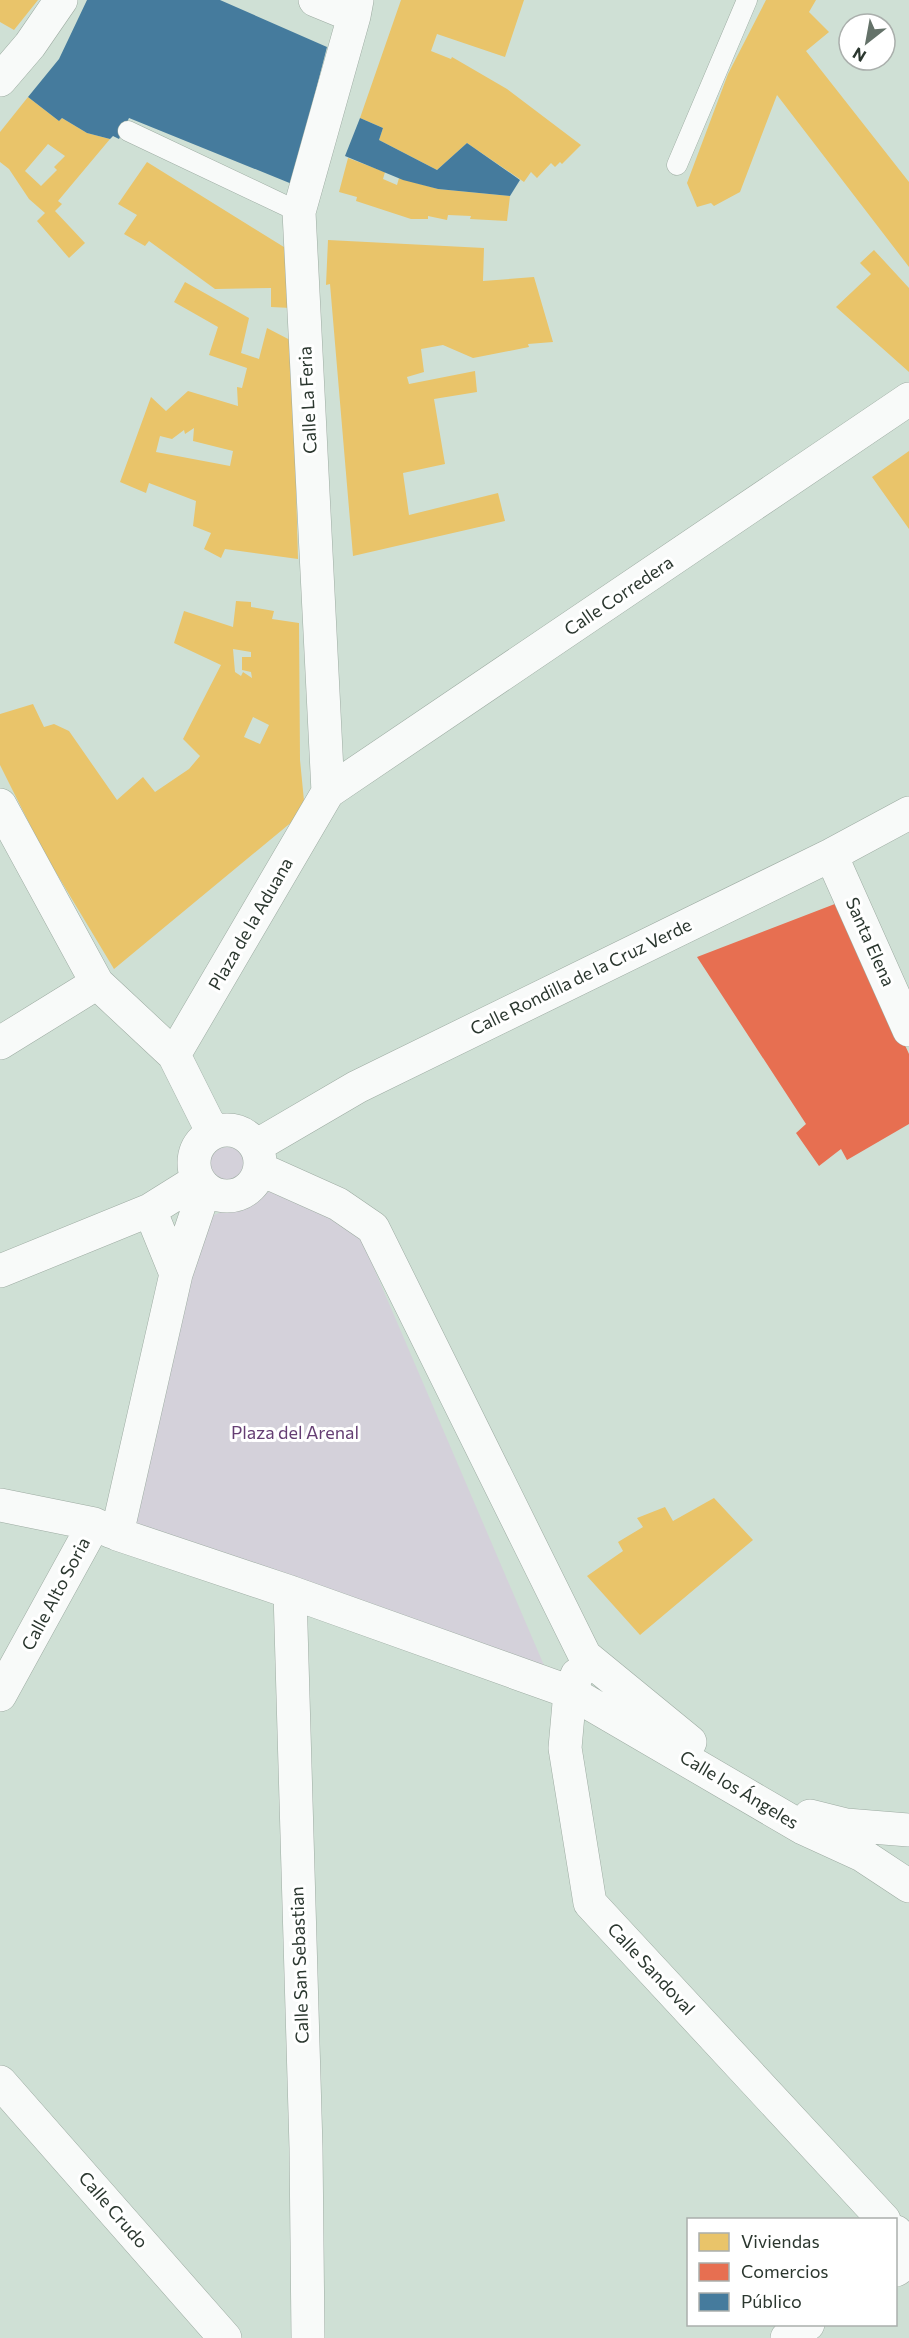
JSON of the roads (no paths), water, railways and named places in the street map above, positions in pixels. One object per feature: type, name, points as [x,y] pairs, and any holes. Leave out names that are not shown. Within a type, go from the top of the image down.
[{"type":"street","points":[[0,80],[30,45],[61,0]]},
{"type":"street","points":[[315,0],[356,8]]},
{"type":"street","name":"Calle La Feria","points":[[328,792],[299,212],[356,8]]},
{"type":"street","name":"Calle Corredera","points":[[328,792],[909,399]]},
{"type":"street","name":"Plaza de la Aduana","points":[[174,1055],[328,792]]},
{"type":"street","points":[[0,805],[97,983],[174,1055],[213,1133]]},
{"type":"street","name":"Calle Rondilla de la Cruz Verde","points":[[258,1158],[357,1087],[831,855],[909,813]]},
{"type":"street","name":"Santa Elena","points":[[831,855],[909,1030]]},
{"type":"street","points":[[0,1043],[97,983]]},
{"type":"street","points":[[258,1158],[250,1187],[242,1193],[223,1196],[202,1184],[194,1169],[197,1148],[213,1133],[237,1131],[244,1135],[258,1158],[338,1203],[373,1228],[585,1656]]},
{"type":"street","points":[[0,1270],[150,1210],[202,1184]]},
{"type":"street","points":[[106,1529],[202,1184]]},
{"type":"street","points":[[150,1210],[176,1274]]},
{"type":"street","points":[[0,1505],[106,1529],[570,1692]]},
{"type":"street","name":"Calle Alto Soria","points":[[0,1695],[106,1529]]},
{"type":"street","name":"Calle San Sebastian","points":[[290,1592],[306,2148],[308,2338]]},
{"type":"street","name":"Calle Sandoval","points":[[585,1656],[570,1692],[565,1748],[590,1903],[882,2218]]},
{"type":"street","name":"Calle los Ángeles","points":[[585,1656],[707,1756],[799,1813],[846,1825],[909,1830]]},
{"type":"street","name":"Calle los Ángeles","points":[[570,1692],[803,1828],[862,1855],[909,1886]]},
{"type":"street","name":"Calle Crudo","points":[[0,2082],[225,2338]]},
{"type":"street","points":[[897,2233],[909,2247]]},
{"type":"street","points":[[787,2338],[806,2326]]},
{"type":"lane","points":[[677,165],[747,0]]},
{"type":"lane","points":[[128,131],[299,212]]},
{"type":"park label","name":"Plaza del Arenal","points":[[295,1433]]}]
